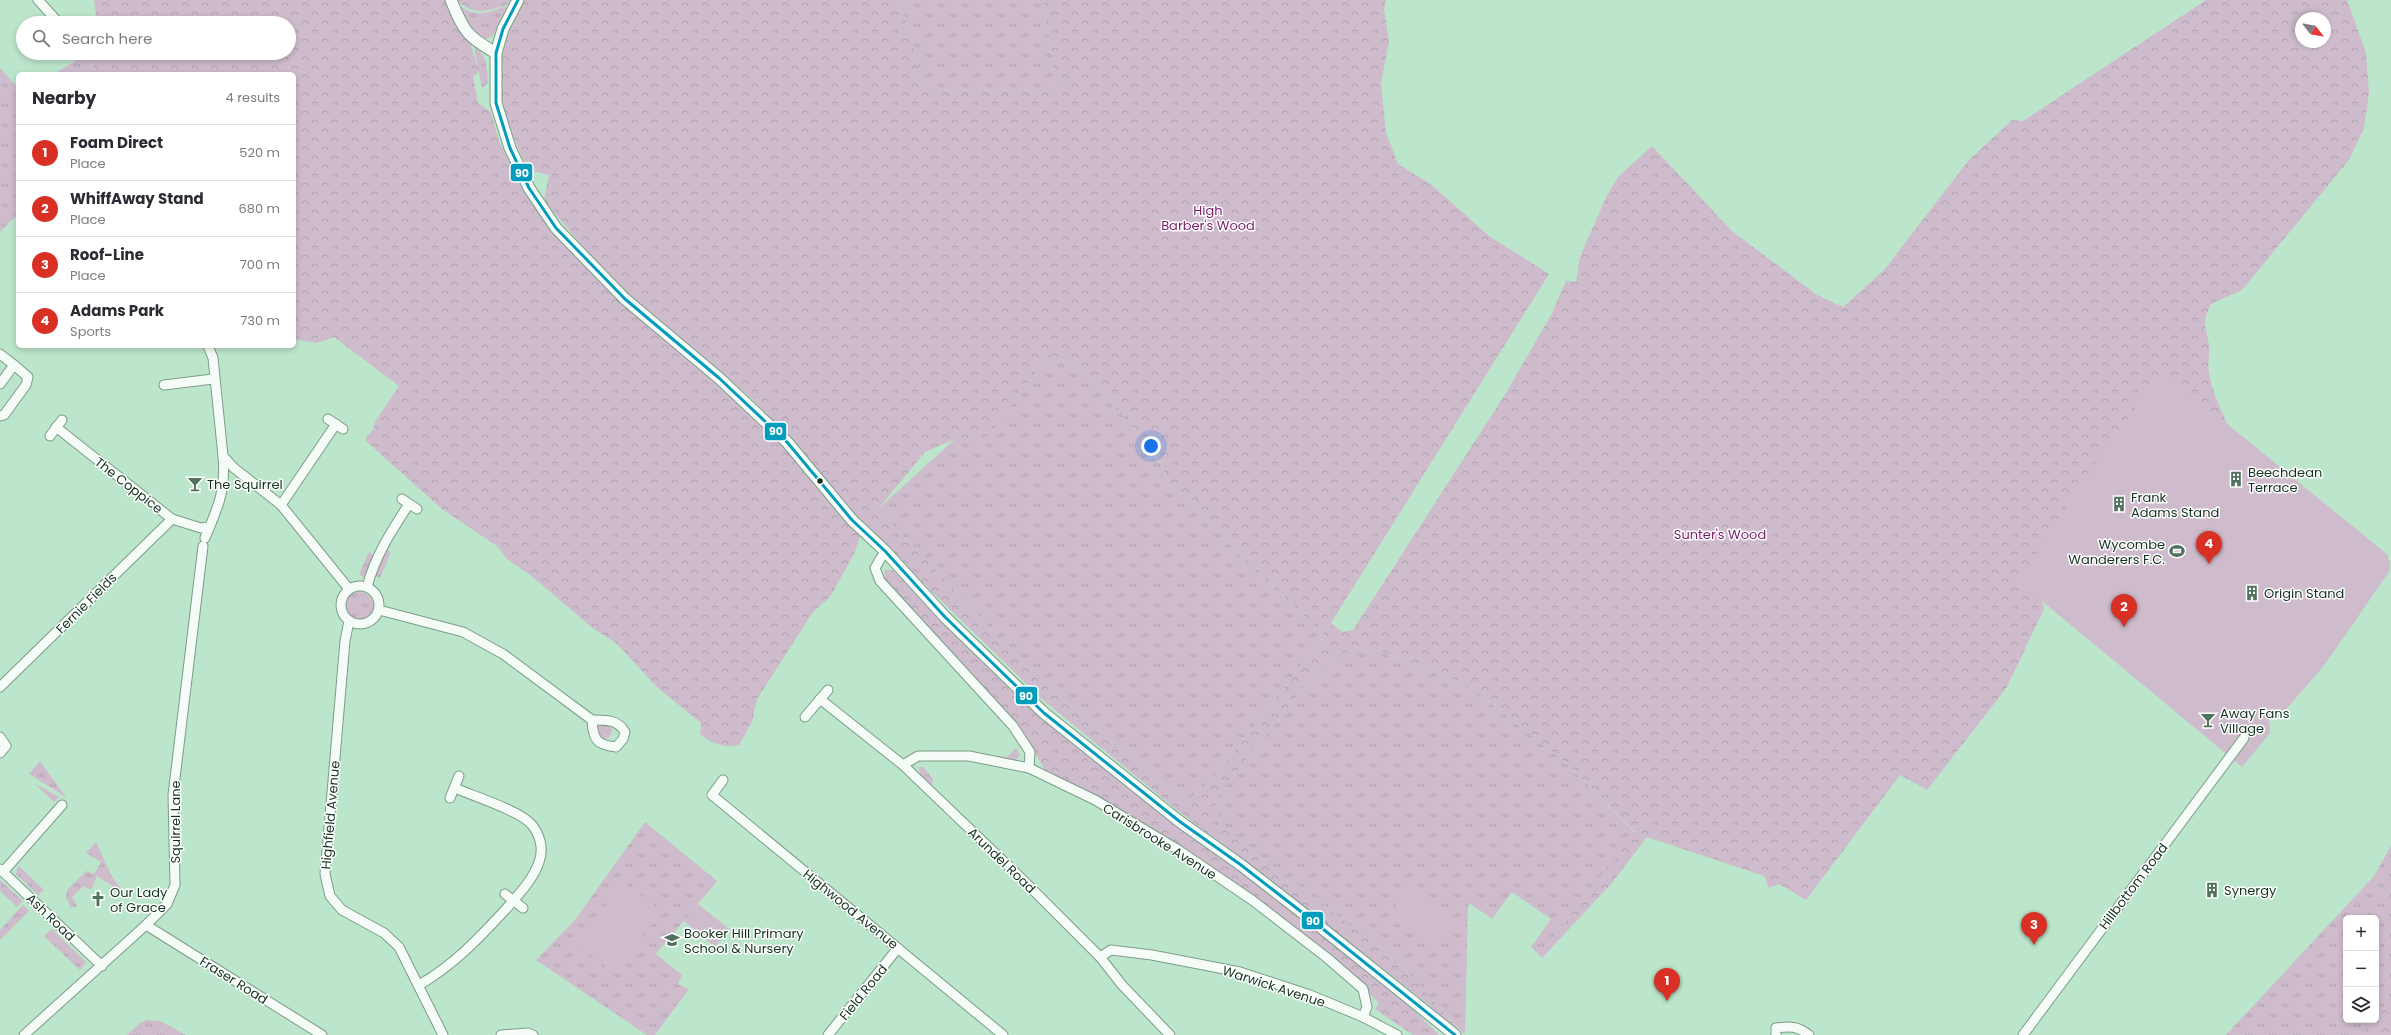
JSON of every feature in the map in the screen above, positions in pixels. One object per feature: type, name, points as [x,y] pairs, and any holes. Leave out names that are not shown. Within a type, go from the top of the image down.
[{"type":"street","points":[[38,0],[53,16]]},
{"type":"street","points":[[451,0],[464,31],[481,45],[496,53]]},
{"type":"street","points":[[518,0],[503,29],[496,53],[496,104],[510,148],[529,188],[556,228],[625,299],[719,378],[787,442],[852,520],[885,551],[945,617],[1050,717],[1173,816],[1277,893],[1455,1035]]},
{"type":"street","name":"Squirrel Lane","points":[[24,1035],[146,925],[167,904],[175,885],[173,795],[204,542],[209,527],[217,513],[225,480],[221,425],[214,379],[213,358],[209,348]]},
{"type":"street","points":[[0,354],[28,377],[21,391],[4,415],[0,416]]},
{"type":"street","points":[[0,384],[14,365]]},
{"type":"street","points":[[164,385],[214,379]]},
{"type":"street","name":"The Coppice","points":[[50,436],[59,423],[172,519],[201,528],[209,527]]},
{"type":"street","points":[[281,505],[335,424]]},
{"type":"street","points":[[223,456],[234,468],[281,505],[349,589]]},
{"type":"street","points":[[367,587],[371,572],[390,534],[409,504]]},
{"type":"street","name":"Fernie Fields","points":[[0,687],[172,519]]},
{"type":"street","points":[[885,551],[875,568],[880,581],[1013,726],[1030,752],[1029,768]]},
{"type":"street","points":[[355,586],[367,587],[377,596],[379,610],[370,622],[356,624],[349,621],[342,614],[340,605],[343,596],[349,589],[355,586]]},
{"type":"street","points":[[379,610],[463,632],[503,654],[592,720]]},
{"type":"street","name":"Highfield Avenue","points":[[349,621],[344,641],[325,874],[330,896],[342,910],[384,933],[399,947],[443,1035]]},
{"type":"street","points":[[805,717],[828,690]]},
{"type":"street","name":"Arundel Road","points":[[820,699],[903,766],[1100,957],[1122,985],[1170,1035]]},
{"type":"street","points":[[0,738],[6,746],[0,752]]},
{"type":"street","name":"Hillbottom Road","points":[[2023,1035],[2244,738]]},
{"type":"street","name":"Carisbrooke Avenue","points":[[903,766],[918,756],[969,756],[1029,768],[1095,800],[1177,849],[1252,900],[1326,956],[1363,989],[1367,1007],[1363,1017]]},
{"type":"street","points":[[450,798],[459,776]]},
{"type":"street","name":"Highwood Avenue","points":[[723,780],[712,795],[1003,1035]]},
{"type":"street","points":[[419,985],[436,975],[468,950],[514,900],[533,876],[540,862],[542,847],[539,836],[531,824],[520,816],[455,788]]},
{"type":"street","points":[[1,870],[62,805]]},
{"type":"street","name":"Ash Road","points":[[1,870],[102,966]]},
{"type":"street","points":[[505,894],[523,908]]},
{"type":"street","name":"Fraser Road","points":[[146,925],[322,1035]]},
{"type":"street","name":"Field Road","points":[[828,1035],[898,948]]},
{"type":"street","name":"Warwick Avenue","points":[[1100,957],[1111,950],[1152,955],[1240,972],[1310,995],[1363,1017],[1397,1035]]},
{"type":"street","points":[[1776,1032],[1790,1026],[1802,1029],[1809,1035]]},
{"type":"street","points":[[501,1035],[528,1033],[533,1035]]},
{"type":"green space","points":[[94,0],[510,0],[507,5],[481,11],[470,9],[457,1],[479,71],[473,77],[478,103],[491,112],[499,141],[518,182],[554,232],[785,445],[855,527],[860,537],[854,554],[830,597],[813,612],[757,699],[752,722],[739,745],[723,746],[700,734],[701,723],[657,687],[616,643],[594,629],[529,574],[508,560],[497,546],[442,509],[365,440],[373,429],[376,420],[399,386],[334,337],[317,343],[296,339],[296,72],[98,72],[89,60],[296,60],[296,16],[96,16]]},
{"type":"green space","points":[[524,0],[900,0],[925,89],[1058,90],[1043,0],[1386,0],[1384,9],[1389,41],[1381,84],[1386,133],[1398,164],[1432,185],[1489,236],[1549,274],[1331,623],[1342,632],[1353,630],[1506,393],[1551,315],[1566,281],[1576,282],[1580,257],[1607,195],[1619,176],[1652,146],[1733,232],[1817,295],[1843,307],[1884,270],[1968,161],[2012,120],[2023,121],[2206,0],[2347,0],[2366,53],[2369,93],[2364,128],[2349,160],[2242,290],[2211,304],[2205,321],[2209,345],[2208,370],[2214,393],[2228,425],[2370,543],[2390,561],[2390,570],[2384,568],[2039,592],[2044,609],[2007,687],[1927,790],[1900,775],[1806,900],[1779,884],[1769,888],[1764,876],[1647,837],[1611,884],[1542,958],[1538,954],[1549,943],[1635,832],[1565,762],[1469,686],[1385,653],[1360,648],[1342,653],[1307,683],[1215,799],[1221,827],[1395,959],[1460,1030],[1457,1035],[1430,1006],[1177,810],[1043,700],[845,507],[809,459],[751,398],[607,276],[544,200],[549,175],[528,170],[506,121],[500,91],[500,77],[501,64],[507,36]],"holes":[[[1050,353],[1085,372],[1141,437],[1163,467],[1169,485],[1193,500],[1240,556],[1325,635],[1216,775],[1186,803],[1036,677],[878,509],[925,452],[955,439],[989,436]]]},
{"type":"green space","points":[[900,0],[1043,0],[1058,90],[925,89]]},
{"type":"green space","points":[[457,3],[463,8],[475,13],[493,11],[506,6],[504,16],[499,27],[493,35],[484,39],[475,33],[467,24]]},
{"type":"green space","points":[[474,46],[482,54],[487,66],[488,83],[482,88]]},
{"type":"green space","points":[[77,60],[89,60],[98,72],[57,72]]},
{"type":"green space","points":[[0,68],[16,86],[16,216],[0,232]]},
{"type":"green space","points":[[1050,353],[1085,372],[1141,437],[1163,468],[1169,485],[1193,500],[1240,556],[1325,635],[1216,775],[1186,803],[1036,677],[878,509],[955,439],[989,435]]},
{"type":"green space","points":[[2162,371],[2388,555],[2389,572],[2323,667],[2280,716],[2269,719],[2270,733],[2242,767],[2018,581],[2090,471]]},
{"type":"green space","points":[[385,549],[391,552],[380,578],[374,575]]},
{"type":"green space","points":[[369,552],[374,555],[364,578],[359,574]]},
{"type":"green space","points":[[885,570],[893,570],[967,648],[1047,721],[1281,898],[1389,985],[1439,1035],[1413,1035],[1375,1009],[1379,1003],[1344,970],[1177,846],[1128,814],[1046,772],[1037,756],[1003,712],[902,603],[884,578]]},
{"type":"green space","points":[[359,592],[370,596],[374,607],[370,618],[359,622],[348,618],[344,607],[348,596]]},
{"type":"green space","points":[[1360,648],[1385,653],[1469,686],[1565,762],[1635,833],[1549,943],[1538,954],[1531,947],[1551,919],[1512,892],[1492,919],[1471,904],[1468,905],[1465,1035],[1395,959],[1221,827],[1215,799],[1307,683],[1342,653]]},
{"type":"green space","points":[[604,723],[610,725],[612,731],[610,737],[604,739],[598,737],[596,731],[598,725]]},
{"type":"green space","points":[[1016,748],[1020,755],[1015,761],[932,754],[931,750],[1007,757]]},
{"type":"green space","points":[[40,761],[66,797],[29,774]]},
{"type":"green space","points":[[919,767],[923,767],[933,779],[932,786],[920,775]]},
{"type":"green space","points":[[34,783],[59,797],[54,802]]},
{"type":"green space","points":[[645,822],[717,881],[656,954],[682,975],[678,984],[689,989],[655,1035],[647,1035],[536,960],[575,920]]},
{"type":"green space","points":[[96,842],[111,875],[125,894],[97,876],[91,890],[84,886],[72,897],[77,906],[71,908],[66,897],[67,890],[86,871],[94,874],[101,862],[86,853]]},
{"type":"green space","points":[[2391,846],[2391,1035],[2226,1035],[2374,876]]},
{"type":"green space","points":[[18,865],[44,890],[38,895],[16,874]]},
{"type":"green space","points":[[0,880],[23,901],[17,907],[0,891]]},
{"type":"green space","points":[[623,882],[662,911],[614,973],[576,944]]},
{"type":"green space","points":[[1407,888],[1456,919],[1438,948],[1388,918]]},
{"type":"green space","points":[[698,904],[729,929],[715,947],[684,921]]},
{"type":"green space","points":[[23,905],[29,911],[0,940],[0,930]]},
{"type":"green space","points":[[52,929],[86,962],[80,970],[44,936]]},
{"type":"green space","points":[[2391,1004],[2391,1035],[2359,1035],[2370,1023],[2379,1023],[2379,1014]]},
{"type":"green space","points":[[146,1020],[160,1021],[186,1035],[127,1035]]},
{"type":"transit line","name":"90","points":[[518,0],[503,29],[496,53],[496,103],[510,148],[529,188],[556,228],[625,299],[719,378],[787,442],[852,520],[885,551],[945,617],[1044,713],[1179,821],[1241,865],[1308,917],[1455,1035]]},
{"type":"place","name":"Beechdean Terrace","points":[[2236,479]]},
{"type":"place","name":"The Squirrel","points":[[195,484]]},
{"type":"place","name":"Frank Adams Stand","points":[[2119,504]]},
{"type":"place","name":"Wycombe Wanderers F.C.","points":[[2177,551]]},
{"type":"place","name":"Adams Park","points":[[2209,564]]},
{"type":"place","name":"Origin Stand","points":[[2252,593]]},
{"type":"place","name":"WhiffAway Stand","points":[[2124,627]]},
{"type":"place","name":"Away Fans Village","points":[[2208,720]]},
{"type":"place","name":"Synergy","points":[[2212,890]]},
{"type":"place","name":"Our Lady of Grace","points":[[98,899]]},
{"type":"place","name":"Booker Hill Primary School & Nursery","points":[[672,940]]},
{"type":"place","name":"Roof-Line","points":[[2034,945]]},
{"type":"place","name":"Foam Direct","points":[[1667,1001]]},
{"type":"park label","name":"High Barber's Wood","points":[[1208,218]]},
{"type":"park label","name":"Sunter's Wood","points":[[1720,534]]}]
